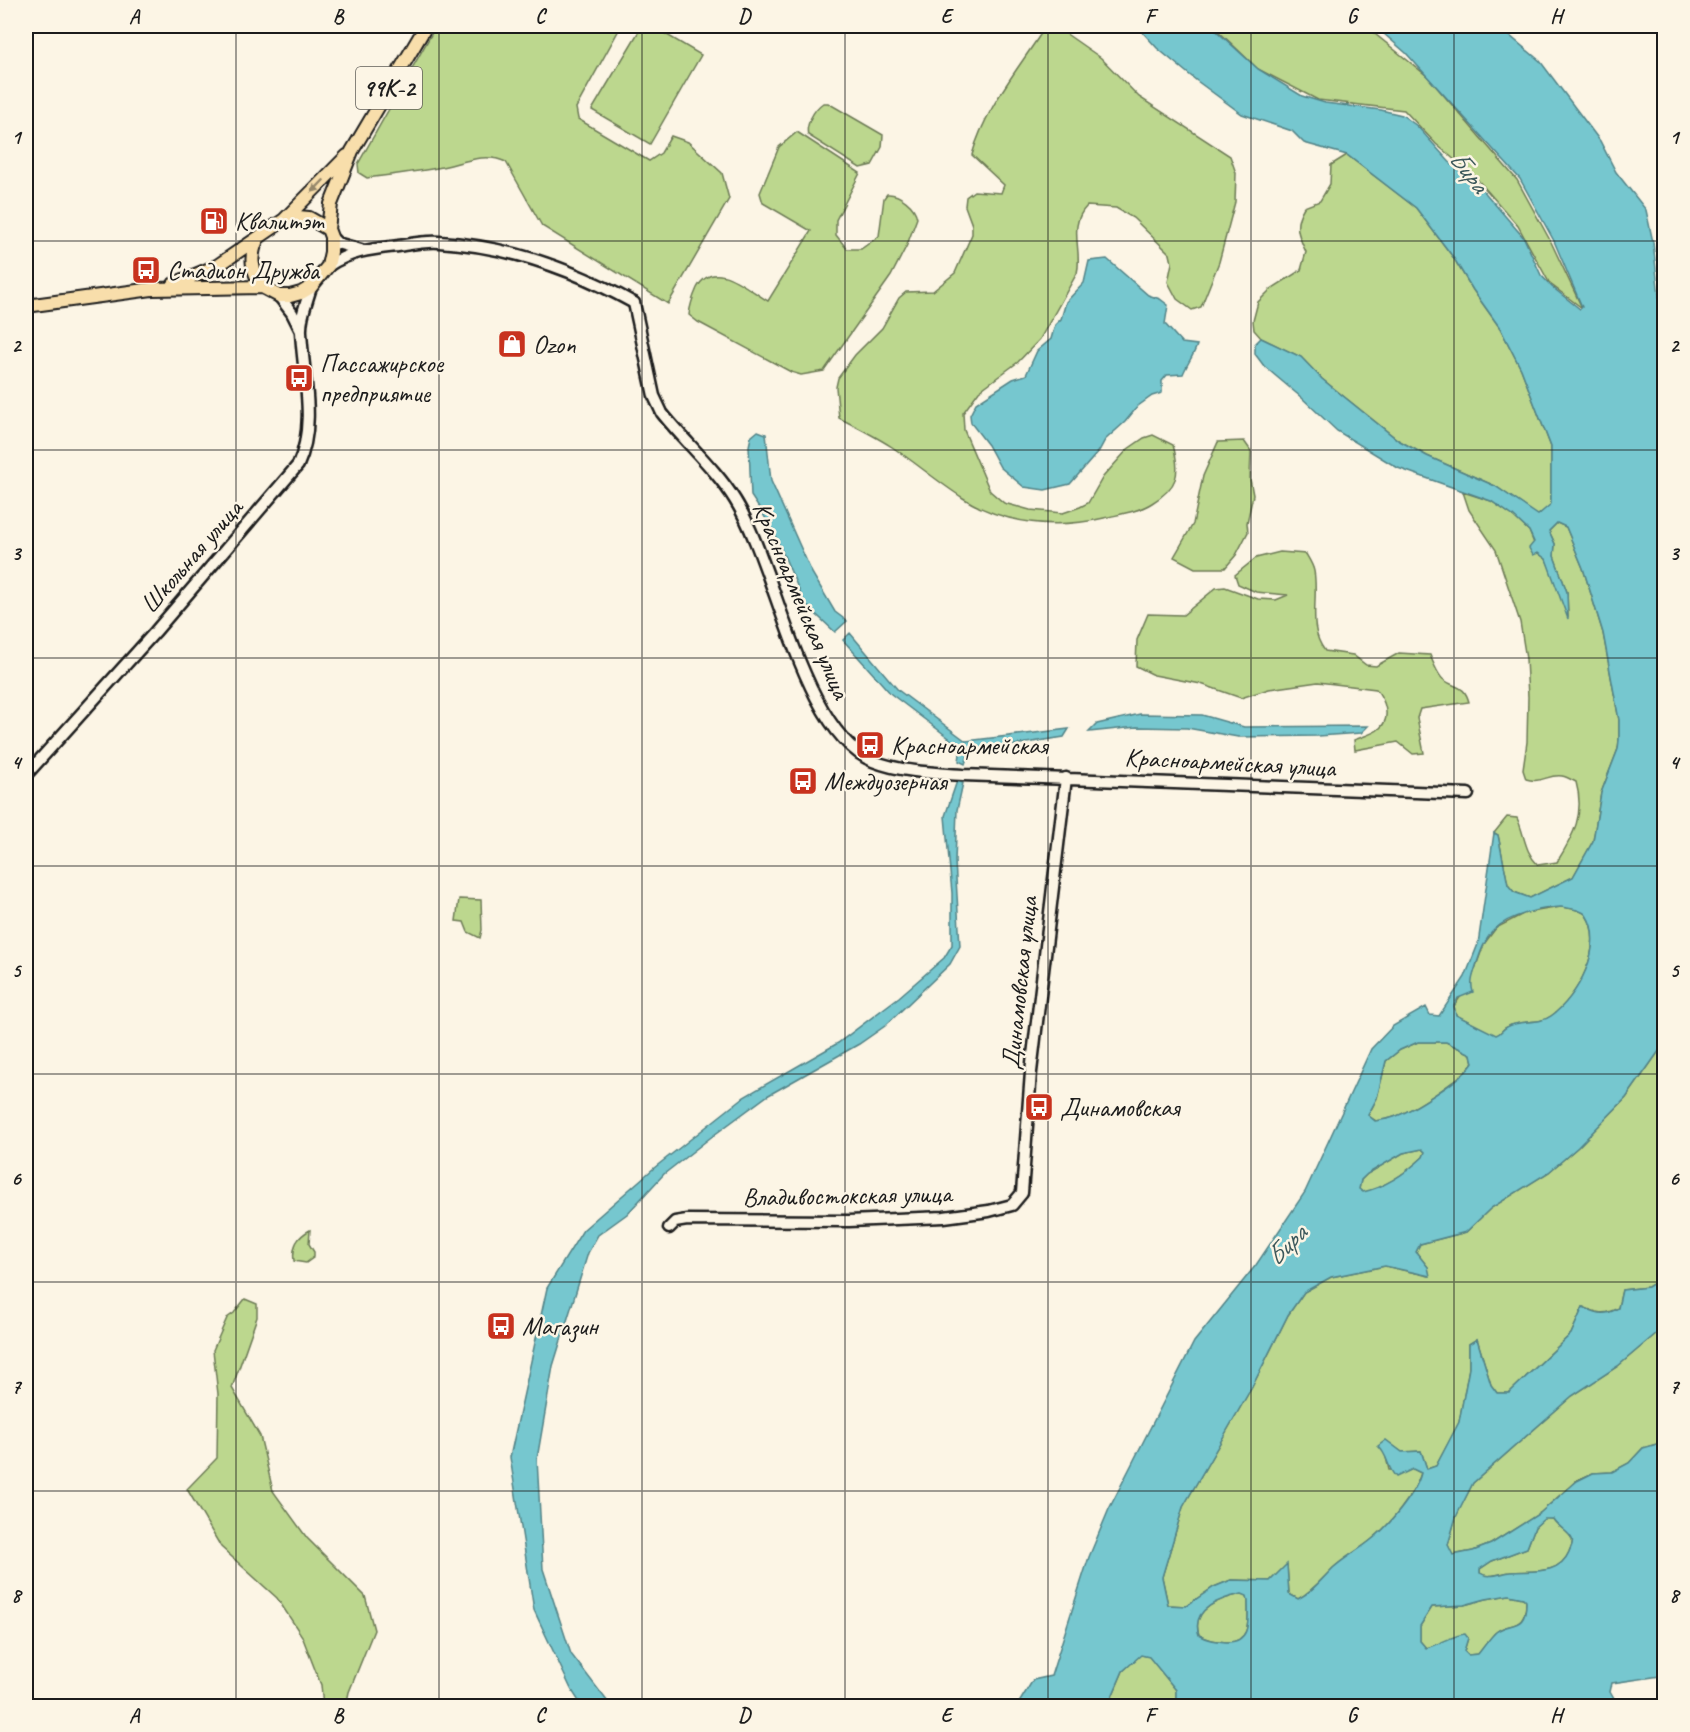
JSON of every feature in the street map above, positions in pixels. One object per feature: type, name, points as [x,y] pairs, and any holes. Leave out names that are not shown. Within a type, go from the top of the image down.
[{"type":"main road","name":"99К-2","points":[[328,266],[331,258],[330,204],[352,151],[426,26]]},
{"type":"main road","name":"99К-2","points":[[26,306],[152,289],[185,281],[217,266],[284,220],[352,151]]},
{"type":"main road","points":[[284,220],[298,217],[309,218],[329,233]]},
{"type":"main road","points":[[257,240],[251,259],[255,276],[262,287]]},
{"type":"main road","points":[[279,296],[301,293],[320,278],[328,266]]},
{"type":"main road","name":"99К-2","points":[[152,289],[262,287],[279,296]]},
{"type":"street","points":[[329,233],[337,243],[361,250]]},
{"type":"street","name":"Красноармейская улица","points":[[361,250],[436,242],[496,248],[556,266],[634,303],[654,396],[669,422],[735,500],[766,570],[791,640],[826,716],[844,742],[871,760],[915,771],[963,775],[1468,794]]},
{"type":"street","points":[[328,266],[346,255],[361,250]]},
{"type":"street","points":[[301,331],[302,317],[310,287]]},
{"type":"street","points":[[279,296],[301,331]]},
{"type":"street","name":"Школьная улица","points":[[26,775],[155,632],[298,465],[304,453],[307,430],[307,395],[301,331]]},
{"type":"street","name":"Динамовская улица","points":[[1022,1193],[1032,1060],[1066,778]]},
{"type":"street","name":"Владивостокская улица","points":[[669,1228],[675,1222],[687,1220],[849,1221],[944,1217],[989,1211],[1012,1205],[1022,1193]]},
{"type":"green space","points":[[436,26],[621,26],[576,108],[578,119],[649,161],[661,153],[671,136],[688,142],[722,173],[729,199],[668,304],[542,226],[506,162],[480,158],[437,168],[367,178],[359,173],[358,164]]},
{"type":"green space","points":[[642,26],[652,26],[701,55],[650,144],[592,110]]},
{"type":"green space","points":[[1055,26],[1101,58],[1139,97],[1230,156],[1236,173],[1235,202],[1219,262],[1201,307],[1192,310],[1177,299],[1168,282],[1172,263],[1170,254],[1133,218],[1116,208],[1087,206],[1078,222],[1077,273],[1040,339],[1018,362],[979,391],[963,413],[964,430],[990,491],[1004,503],[1030,510],[1063,513],[1088,503],[1103,477],[1128,449],[1144,438],[1153,435],[1173,445],[1177,464],[1175,479],[1167,491],[1152,503],[1135,511],[1104,518],[1050,524],[996,514],[963,498],[892,447],[839,418],[836,387],[838,378],[855,355],[882,328],[899,298],[906,292],[933,291],[955,273],[972,234],[972,225],[965,206],[966,197],[974,191],[1001,193],[1004,185],[972,155],[977,139],[1001,93],[1040,35],[1046,27]]},
{"type":"green space","points":[[1213,26],[1365,26],[1427,76],[1517,180],[1551,242],[1582,308],[1550,284],[1518,226],[1476,178],[1436,144],[1404,110],[1318,100],[1258,69]]},
{"type":"green space","points":[[823,103],[828,103],[883,135],[882,147],[872,165],[860,168],[808,135],[811,118]]},
{"type":"green space","points":[[797,132],[860,173],[836,220],[836,235],[847,249],[861,249],[879,236],[884,198],[887,194],[906,201],[916,213],[917,218],[907,245],[891,276],[824,371],[801,375],[791,372],[689,315],[697,288],[704,279],[712,275],[731,278],[768,301],[811,231],[763,203],[760,193],[779,147]]},
{"type":"green space","points":[[1347,155],[1416,208],[1453,257],[1500,328],[1521,369],[1551,447],[1551,505],[1538,516],[1495,486],[1427,456],[1398,440],[1322,379],[1301,357],[1261,338],[1254,330],[1253,321],[1258,302],[1271,289],[1301,270],[1306,252],[1299,235],[1298,225],[1304,207],[1320,201],[1330,184],[1331,165]]},
{"type":"green space","points":[[1244,441],[1251,451],[1250,479],[1253,495],[1247,523],[1248,532],[1236,555],[1225,568],[1195,568],[1174,557],[1193,524],[1203,476],[1218,442]]},
{"type":"green space","points":[[1463,492],[1491,501],[1513,516],[1529,531],[1538,553],[1546,559],[1552,572],[1568,617],[1567,592],[1554,556],[1555,544],[1549,531],[1557,523],[1566,527],[1583,568],[1603,633],[1619,720],[1618,749],[1601,793],[1593,841],[1573,877],[1530,898],[1514,892],[1508,885],[1498,835],[1494,833],[1507,817],[1517,818],[1533,860],[1538,865],[1557,862],[1576,824],[1578,794],[1576,782],[1564,776],[1526,779],[1523,770],[1527,742],[1528,697],[1526,659],[1520,622],[1496,550],[1469,510]]},
{"type":"green space","points":[[1280,552],[1306,554],[1312,564],[1315,581],[1316,633],[1325,651],[1353,655],[1366,665],[1376,666],[1399,653],[1430,655],[1442,678],[1465,692],[1469,702],[1420,709],[1417,718],[1424,753],[1413,754],[1398,742],[1355,750],[1354,740],[1371,734],[1384,724],[1386,719],[1386,708],[1376,689],[1318,682],[1269,689],[1241,698],[1201,684],[1154,675],[1136,666],[1137,640],[1148,614],[1183,615],[1216,588],[1225,587],[1258,599],[1276,600],[1288,595],[1256,592],[1238,584],[1235,575],[1256,558]]},
{"type":"green space","points":[[459,899],[481,900],[480,938],[468,932],[464,922],[456,921]]},
{"type":"green space","points":[[1561,907],[1578,910],[1586,915],[1593,941],[1586,970],[1579,984],[1561,1008],[1546,1019],[1517,1023],[1505,1028],[1496,1036],[1456,1015],[1454,1006],[1470,983],[1484,944],[1496,928],[1525,913]]},
{"type":"green space","points":[[1418,1042],[1446,1042],[1471,1054],[1473,1063],[1459,1077],[1424,1101],[1402,1114],[1376,1121],[1368,1116],[1377,1098],[1386,1061],[1400,1050]]},
{"type":"green space","points":[[1664,1044],[1664,1277],[1648,1287],[1622,1290],[1618,1308],[1609,1312],[1600,1313],[1583,1307],[1571,1334],[1509,1393],[1497,1393],[1491,1385],[1477,1339],[1469,1344],[1469,1368],[1459,1423],[1436,1466],[1427,1469],[1421,1451],[1402,1452],[1386,1441],[1379,1446],[1385,1453],[1389,1470],[1413,1469],[1421,1473],[1418,1481],[1407,1500],[1386,1527],[1338,1564],[1303,1596],[1298,1599],[1289,1594],[1287,1565],[1270,1581],[1231,1580],[1214,1587],[1186,1606],[1168,1605],[1162,1577],[1183,1507],[1252,1387],[1288,1315],[1304,1292],[1331,1277],[1385,1266],[1429,1276],[1428,1267],[1416,1252],[1420,1244],[1466,1232],[1491,1208],[1549,1172],[1578,1147],[1626,1098]]},
{"type":"green space","points":[[1422,1149],[1425,1152],[1423,1157],[1395,1179],[1362,1193],[1359,1189],[1361,1180],[1367,1174],[1403,1153]]},
{"type":"green space","points":[[310,1230],[309,1244],[314,1257],[306,1263],[294,1261],[296,1242]]},
{"type":"green space","points":[[245,1299],[257,1304],[257,1317],[232,1388],[260,1436],[273,1491],[307,1538],[365,1596],[374,1630],[349,1692],[346,1706],[323,1706],[321,1685],[302,1636],[277,1598],[221,1547],[187,1489],[217,1458],[218,1394],[213,1350],[227,1318]]},
{"type":"green space","points":[[1664,1327],[1664,1442],[1643,1448],[1629,1463],[1612,1472],[1593,1473],[1577,1480],[1540,1513],[1491,1544],[1473,1551],[1452,1555],[1448,1545],[1456,1516],[1473,1483],[1572,1396],[1618,1366]]},
{"type":"green space","points":[[1544,1518],[1553,1519],[1571,1536],[1572,1544],[1569,1552],[1559,1565],[1544,1570],[1491,1576],[1480,1573],[1480,1569],[1492,1561],[1527,1548],[1535,1527]]},
{"type":"green space","points":[[1247,1595],[1248,1615],[1247,1628],[1240,1639],[1226,1642],[1199,1635],[1197,1626],[1203,1611],[1226,1598]]},
{"type":"green space","points":[[1509,1595],[1523,1598],[1526,1601],[1523,1617],[1520,1622],[1496,1632],[1478,1654],[1468,1655],[1464,1651],[1468,1638],[1426,1648],[1420,1641],[1420,1626],[1432,1607],[1464,1605]]},
{"type":"green space","points":[[1140,1655],[1149,1656],[1176,1690],[1176,1706],[1108,1706],[1123,1671]]},
{"type":"water","name":"Бира","points":[[1137,26],[1211,26],[1258,69],[1302,96],[1325,103],[1402,115],[1417,126],[1454,167],[1475,181],[1524,238],[1541,275],[1552,287],[1580,309],[1582,307],[1554,241],[1520,179],[1406,53],[1375,26],[1498,26],[1540,61],[1600,141],[1616,172],[1646,210],[1653,242],[1659,296],[1659,336],[1664,360],[1664,1044],[1626,1098],[1578,1147],[1549,1172],[1491,1208],[1466,1232],[1420,1244],[1416,1252],[1428,1267],[1430,1276],[1385,1266],[1331,1277],[1304,1292],[1288,1315],[1252,1387],[1183,1507],[1162,1577],[1168,1605],[1186,1606],[1214,1587],[1231,1580],[1270,1581],[1287,1564],[1289,1594],[1298,1599],[1338,1564],[1378,1534],[1400,1510],[1418,1481],[1421,1473],[1413,1469],[1396,1477],[1378,1446],[1386,1440],[1402,1452],[1421,1451],[1427,1469],[1436,1466],[1459,1422],[1469,1368],[1469,1344],[1477,1339],[1491,1385],[1497,1393],[1509,1393],[1571,1334],[1583,1307],[1597,1312],[1609,1312],[1618,1308],[1622,1290],[1648,1287],[1664,1277],[1664,1327],[1618,1366],[1572,1396],[1473,1483],[1456,1517],[1448,1545],[1453,1555],[1491,1544],[1540,1513],[1577,1481],[1593,1473],[1612,1472],[1629,1463],[1643,1448],[1664,1442],[1664,1648],[1662,1650],[1664,1668],[1660,1676],[1612,1683],[1610,1692],[1618,1706],[1176,1706],[1176,1690],[1149,1657],[1141,1655],[1123,1671],[1108,1706],[1017,1706],[1033,1680],[1051,1676],[1089,1557],[1109,1509],[1194,1342],[1256,1265],[1305,1192],[1371,1049],[1393,1026],[1426,1007],[1430,1015],[1439,1016],[1465,977],[1478,944],[1494,833],[1498,835],[1508,885],[1514,892],[1530,898],[1573,877],[1593,841],[1601,793],[1618,749],[1619,740],[1619,720],[1603,633],[1583,568],[1566,527],[1557,523],[1549,531],[1555,544],[1554,556],[1567,592],[1568,619],[1546,559],[1538,553],[1533,555],[1529,548],[1534,542],[1529,531],[1513,516],[1491,501],[1398,468],[1337,431],[1264,366],[1255,354],[1255,344],[1261,338],[1301,357],[1322,379],[1398,440],[1427,456],[1495,486],[1538,515],[1551,504],[1551,447],[1521,369],[1500,328],[1453,257],[1416,208],[1347,155],[1304,143],[1292,131],[1242,114],[1157,48]],"holes":[[[1553,908],[1571,908],[1584,913],[1591,927],[1593,941],[1586,970],[1579,984],[1561,1008],[1546,1019],[1517,1023],[1496,1035],[1456,1015],[1454,1006],[1458,998],[1473,992],[1472,982],[1479,956],[1491,933],[1501,924],[1517,916]],[[1418,1042],[1446,1042],[1471,1054],[1473,1063],[1449,1085],[1425,1101],[1402,1114],[1375,1121],[1368,1115],[1377,1098],[1386,1061],[1400,1050]],[[1422,1149],[1425,1152],[1423,1157],[1395,1179],[1363,1192],[1359,1189],[1361,1180],[1367,1174],[1403,1153]],[[1544,1519],[1553,1519],[1571,1536],[1572,1546],[1559,1565],[1544,1570],[1491,1576],[1480,1573],[1480,1569],[1492,1561],[1527,1548],[1535,1527]],[[1242,1594],[1247,1596],[1248,1622],[1244,1634],[1240,1639],[1226,1642],[1199,1635],[1197,1626],[1203,1611],[1226,1598]],[[1509,1595],[1523,1598],[1526,1601],[1526,1611],[1520,1622],[1496,1632],[1478,1654],[1468,1655],[1464,1651],[1468,1638],[1465,1634],[1426,1648],[1420,1641],[1420,1626],[1432,1607],[1464,1605]]]},
{"type":"water","points":[[1107,259],[1148,295],[1168,305],[1165,324],[1182,343],[1197,345],[1196,349],[1183,374],[1167,375],[1162,381],[1162,393],[1152,396],[1138,406],[1125,422],[1105,440],[1099,451],[1070,484],[1045,490],[1024,487],[1000,467],[988,445],[971,423],[970,415],[976,403],[1013,379],[1026,375],[1037,351],[1051,339],[1066,302],[1084,283],[1089,261]]},
{"type":"water","points":[[758,431],[766,434],[771,481],[812,573],[835,612],[847,621],[835,632],[805,604],[772,528],[751,496],[749,446],[751,437]]},
{"type":"water","points":[[850,633],[898,690],[966,741],[1069,729],[1064,737],[969,752],[965,764],[959,761],[961,747],[891,694],[843,640]]},
{"type":"water","points":[[1140,714],[1202,715],[1244,727],[1368,726],[1361,733],[1318,736],[1238,737],[1187,728],[1137,727],[1089,732],[1097,724]]},
{"type":"water","points":[[957,781],[963,783],[957,810],[955,861],[960,946],[950,964],[885,1026],[859,1044],[767,1096],[664,1174],[627,1214],[598,1235],[588,1253],[553,1366],[537,1459],[543,1569],[571,1654],[611,1706],[582,1706],[571,1689],[534,1610],[510,1457],[547,1288],[583,1230],[654,1168],[744,1097],[838,1043],[899,997],[944,958],[952,945],[952,893],[945,816]]},
{"type":"place","name":"Квалитэт","points":[[214,221]]},
{"type":"place","name":"Стадион Дружба","points":[[146,270]]},
{"type":"place","name":"Ozon","points":[[512,344]]},
{"type":"place","name":"Пассажирское предприятие","points":[[299,378]]},
{"type":"place","name":"Красноармейская","points":[[870,745]]},
{"type":"place","name":"Междуозерная","points":[[803,781]]},
{"type":"place","name":"Динамовская","points":[[1039,1107]]},
{"type":"place","name":"Магазин","points":[[501,1326]]}]
